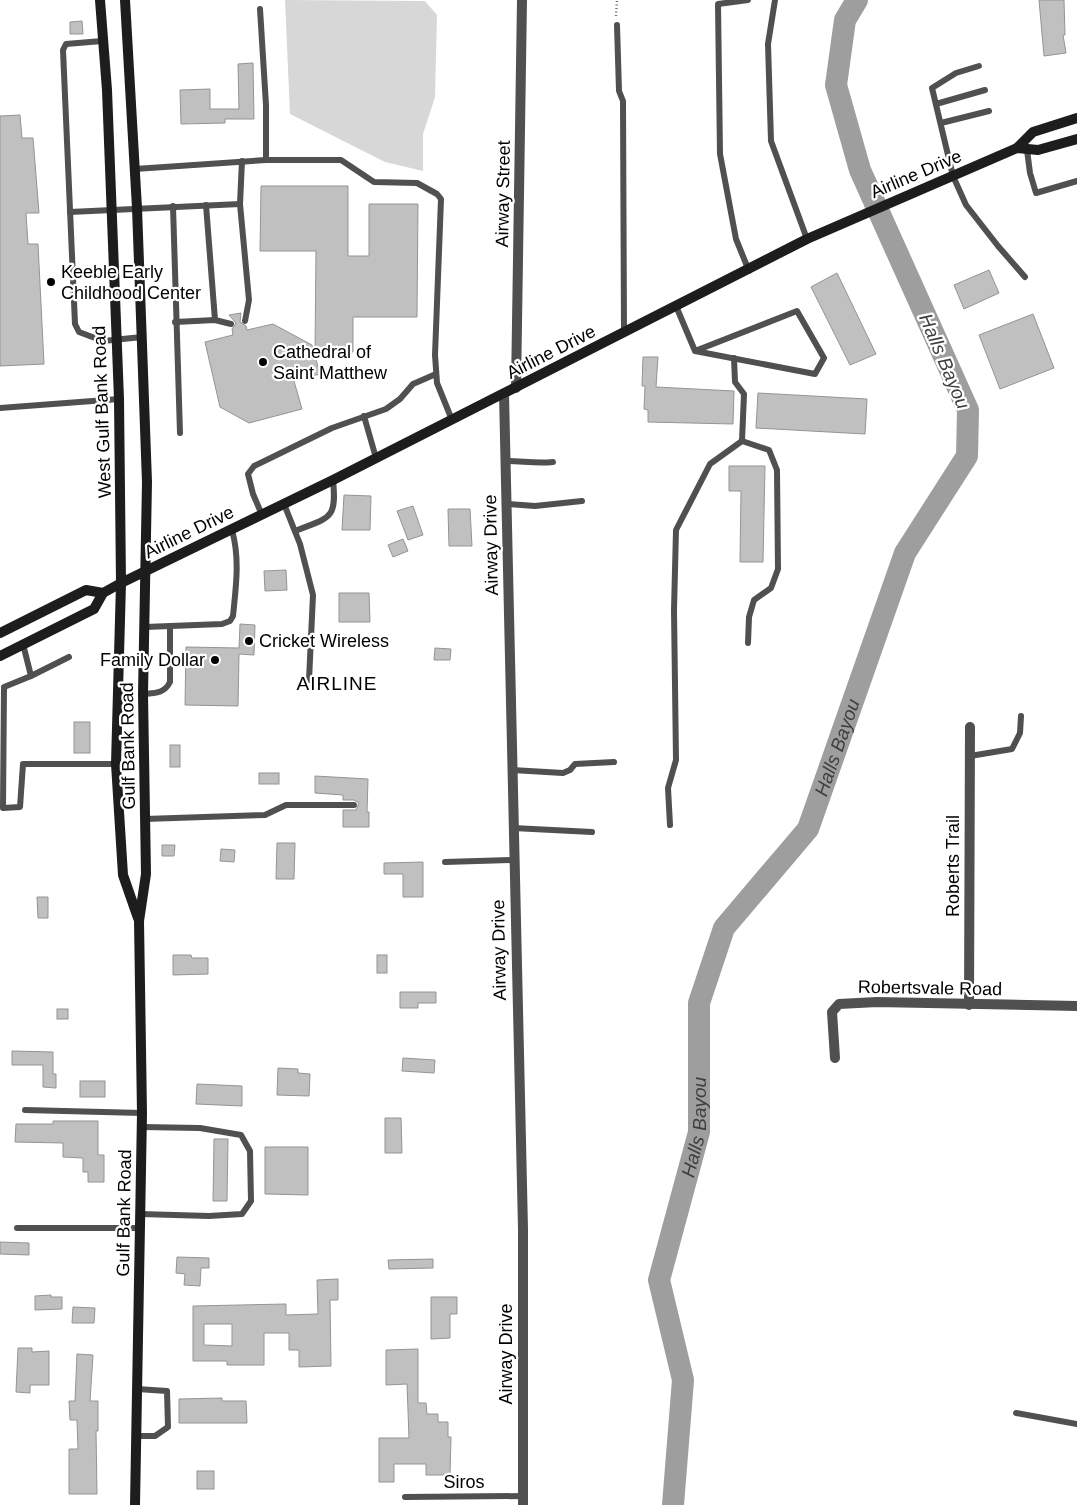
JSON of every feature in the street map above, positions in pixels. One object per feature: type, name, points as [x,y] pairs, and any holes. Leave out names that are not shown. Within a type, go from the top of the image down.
[{"type":"main road","name":"West Gulf Bank Road","points":[[100,0],[106,90],[119,399],[121,583]]},
{"type":"main road","points":[[125,0],[136,169],[148,482],[146,571]]},
{"type":"main road","name":"Airline Drive","points":[[1022,149],[1033,132],[1077,118]]},
{"type":"main road","name":"Airline Drive","points":[[0,656],[94,609],[103,593],[121,583],[333,480],[749,271],[807,239],[928,186],[1022,149],[1038,150],[1077,139]]},
{"type":"main road","name":"Gulf Bank Road","points":[[135,1505],[142,1127],[139,921],[146,874],[143,694],[146,571]]},
{"type":"main road","name":"Gulf Bank Road","points":[[121,583],[116,764],[123,875],[139,921]]},
{"type":"main road","name":"Airline Drive","points":[[0,633],[86,590],[103,593]]},
{"type":"street","name":"Airway Street","points":[[516,388],[522,0]]},
{"type":"street","name":"Airway Drive","points":[[504,394],[523,1229],[523,1501]]},
{"type":"street","name":"Roberts Trail","points":[[969,1005],[970,727]]},
{"type":"street","name":"Robertsvale Road","points":[[835,1058],[832,1012],[839,1004],[877,1002],[1077,1006]]},
{"type":"lane","points":[[748,0],[718,4],[720,154],[736,239],[749,271]]},
{"type":"lane","points":[[775,0],[768,44],[771,141],[807,239]]},
{"type":"lane","points":[[260,9],[266,104],[266,160]]},
{"type":"lane","points":[[617,25],[619,91],[623,101],[624,333]]},
{"type":"lane","points":[[102,40],[66,44],[62,50],[76,329],[84,335],[103,340],[142,337]]},
{"type":"lane","points":[[979,66],[956,72],[932,88],[953,176],[966,205],[1025,277]]},
{"type":"lane","points":[[936,104],[985,90]]},
{"type":"lane","points":[[941,123],[989,111]]},
{"type":"lane","points":[[1022,149],[1036,193],[1077,181]]},
{"type":"lane","points":[[136,169],[242,161],[341,160],[374,182],[417,183],[437,194],[441,199],[436,374],[437,382],[452,420]]},
{"type":"lane","points":[[242,161],[240,204],[249,300],[245,321]]},
{"type":"lane","points":[[70,212],[240,204]]},
{"type":"lane","points":[[206,205],[215,320]]},
{"type":"lane","points":[[172,206],[180,433]]},
{"type":"lane","points":[[676,306],[695,350]]},
{"type":"lane","points":[[797,311],[824,358],[815,374],[695,350],[797,311]]},
{"type":"lane","points":[[175,322],[215,320],[230,324]]},
{"type":"lane","points":[[734,358],[735,382],[744,394],[742,442]]},
{"type":"lane","points":[[262,515],[249,483],[248,474],[254,466],[332,428],[386,409],[400,399],[413,384],[436,374]]},
{"type":"lane","points":[[0,408],[119,399]]},
{"type":"lane","points":[[364,416],[376,458]]},
{"type":"lane","points":[[742,442],[769,450],[777,470],[778,569],[771,588],[754,600],[749,617],[748,643]]},
{"type":"lane","points":[[670,825],[668,788],[676,760],[674,610],[676,530],[710,464],[742,442]]},
{"type":"lane","points":[[506,461],[526,461],[538,464],[553,462]]},
{"type":"lane","points":[[295,531],[330,514],[336,505],[333,480]]},
{"type":"lane","points":[[507,504],[535,506],[582,501]]},
{"type":"lane","points":[[284,504],[310,576],[313,595],[309,680]]},
{"type":"lane","points":[[145,627],[222,624],[230,622],[233,616],[238,569],[238,550],[232,530]]},
{"type":"lane","points":[[143,694],[161,692],[166,689],[170,682],[170,626]]},
{"type":"lane","points":[[23,644],[31,676]]},
{"type":"lane","points":[[69,657],[4,687],[3,808],[20,806],[23,764],[116,764]]},
{"type":"lane","points":[[970,756],[1012,749],[1020,733],[1021,716]]},
{"type":"lane","points":[[512,770],[563,773],[570,770],[575,764],[614,762]]},
{"type":"lane","points":[[145,819],[265,815],[286,805],[354,805]]},
{"type":"lane","points":[[513,828],[592,832]]},
{"type":"lane","points":[[445,862],[514,860]]},
{"type":"lane","points":[[25,1110],[142,1113]]},
{"type":"lane","points":[[140,1214],[209,1216],[242,1214],[251,1201],[250,1150],[242,1135],[200,1128],[142,1127]]},
{"type":"lane","points":[[17,1228],[140,1228]]},
{"type":"lane","points":[[136,1436],[155,1436],[168,1427],[167,1391],[137,1389]]},
{"type":"lane","points":[[1016,1413],[1077,1424]]},
{"type":"lane","name":"Siros","points":[[405,1497],[523,1501]]},
{"type":"path","points":[[617,0],[617,25]]},
{"type":"shaded area","points":[[285,0],[425,1],[437,15],[435,97],[423,134],[423,171],[385,162],[290,114]]},
{"type":"building","points":[[1039,0],[1064,0],[1065,35],[1063,35],[1066,53],[1044,56]]},
{"type":"building","points":[[82,21],[83,34],[70,34],[70,22]]},
{"type":"building","points":[[253,63],[254,119],[225,119],[225,123],[181,124],[180,90],[210,89],[210,109],[239,109],[238,64]]},
{"type":"building","points":[[20,115],[22,138],[33,138],[39,213],[26,213],[28,244],[38,244],[44,364],[0,366],[0,116]]},
{"type":"building","points":[[261,186],[348,186],[348,256],[369,256],[369,204],[418,204],[417,317],[353,317],[353,352],[315,352],[316,251],[260,251]]},
{"type":"building","points":[[989,270],[999,293],[964,309],[954,285]]},
{"type":"building","points":[[837,273],[876,354],[850,365],[811,287]]},
{"type":"building","name":"Cathedral of Saint Matthew","points":[[241,313],[240,322],[246,326],[247,330],[273,324],[312,345],[320,374],[294,381],[302,409],[249,423],[220,407],[205,342],[233,335],[232,329],[236,323],[229,315]]},
{"type":"building","points":[[1033,314],[1054,368],[1000,389],[979,335]]},
{"type":"building","points":[[643,357],[658,357],[656,387],[734,391],[733,424],[648,422],[648,410],[644,409],[645,386],[642,386]]},
{"type":"building","points":[[758,393],[867,399],[865,434],[756,428]]},
{"type":"building","points":[[729,466],[765,466],[763,562],[740,562],[741,491],[729,491]]},
{"type":"building","points":[[344,495],[371,496],[370,530],[342,530]]},
{"type":"building","points":[[413,506],[423,535],[408,540],[397,511]]},
{"type":"building","points":[[448,509],[470,509],[472,546],[449,546]]},
{"type":"building","points":[[403,539],[408,551],[393,557],[388,545]]},
{"type":"building","points":[[286,570],[287,590],[265,591],[264,571]]},
{"type":"building","points":[[339,593],[369,593],[370,622],[339,622]]},
{"type":"building","points":[[240,624],[255,625],[254,655],[239,654],[238,706],[185,705],[186,647],[239,648]]},
{"type":"building","points":[[435,648],[451,649],[450,660],[434,660]]},
{"type":"building","points":[[74,722],[90,722],[90,753],[74,753]]},
{"type":"building","points":[[170,745],[180,745],[180,767],[170,767]]},
{"type":"building","points":[[259,773],[279,773],[279,784],[259,784]]},
{"type":"building","points":[[315,776],[368,779],[367,812],[369,812],[369,827],[343,827],[343,810],[356,810],[359,803],[354,800],[343,800],[343,795],[315,793]]},
{"type":"building","points":[[277,843],[295,843],[294,879],[276,879]]},
{"type":"building","points":[[162,845],[175,845],[174,856],[162,856]]},
{"type":"building","points":[[221,849],[235,850],[234,862],[220,861]]},
{"type":"building","points":[[423,862],[423,897],[403,897],[403,874],[384,874],[384,863]]},
{"type":"building","points":[[37,897],[48,897],[48,918],[38,918]]},
{"type":"building","points":[[173,955],[191,955],[192,958],[208,958],[208,974],[173,975]]},
{"type":"building","points":[[377,955],[387,955],[387,973],[377,973]]},
{"type":"building","points":[[400,992],[436,992],[436,1003],[418,1003],[418,1008],[400,1008]]},
{"type":"building","points":[[57,1009],[68,1009],[68,1019],[57,1019]]},
{"type":"building","points":[[12,1051],[53,1052],[53,1074],[56,1074],[56,1088],[43,1087],[43,1065],[12,1065]]},
{"type":"building","points":[[403,1058],[435,1060],[434,1073],[402,1071]]},
{"type":"building","points":[[278,1068],[298,1069],[298,1073],[310,1074],[309,1096],[277,1095]]},
{"type":"building","points":[[80,1081],[105,1081],[105,1097],[80,1097]]},
{"type":"building","points":[[197,1084],[242,1086],[242,1106],[196,1104]]},
{"type":"building","points":[[385,1118],[401,1118],[402,1153],[385,1153]]},
{"type":"building","points":[[53,1121],[98,1121],[98,1155],[104,1155],[104,1182],[88,1182],[88,1172],[83,1172],[83,1158],[63,1157],[63,1143],[15,1142],[16,1124],[53,1124]]},
{"type":"building","points":[[214,1139],[228,1139],[227,1201],[213,1201]]},
{"type":"building","points":[[265,1147],[308,1147],[308,1195],[265,1194]]},
{"type":"building","points":[[0,1242],[29,1243],[29,1255],[0,1254]]},
{"type":"building","points":[[177,1257],[209,1258],[209,1268],[201,1268],[200,1286],[184,1285],[185,1274],[176,1273]]},
{"type":"building","points":[[433,1259],[433,1268],[389,1269],[388,1260]]},
{"type":"building","points":[[338,1279],[338,1300],[330,1300],[331,1366],[299,1367],[299,1350],[289,1350],[289,1333],[264,1333],[264,1365],[227,1365],[227,1361],[193,1361],[193,1306],[286,1304],[286,1315],[318,1314],[317,1280]],"holes":[[[204,1324],[232,1324],[232,1346],[204,1345]]]},
{"type":"building","points":[[51,1295],[51,1297],[62,1297],[62,1309],[35,1310],[35,1296]]},
{"type":"building","points":[[431,1297],[457,1297],[457,1314],[450,1314],[450,1338],[431,1339]]},
{"type":"building","points":[[73,1307],[95,1308],[94,1323],[72,1323]]},
{"type":"building","points":[[18,1348],[32,1348],[32,1352],[49,1351],[49,1385],[30,1385],[30,1393],[16,1392]]},
{"type":"building","points":[[418,1349],[418,1403],[426,1403],[427,1414],[438,1414],[438,1422],[448,1422],[448,1437],[451,1437],[450,1475],[426,1475],[426,1464],[394,1464],[394,1482],[379,1482],[379,1438],[409,1438],[407,1384],[386,1385],[386,1350]]},
{"type":"building","points":[[77,1354],[93,1355],[90,1401],[98,1401],[98,1431],[96,1431],[97,1494],[69,1494],[69,1449],[78,1449],[77,1420],[70,1420],[69,1401],[75,1401]]},
{"type":"building","points":[[222,1398],[222,1401],[246,1401],[247,1423],[179,1423],[179,1399]]},
{"type":"building","points":[[197,1471],[214,1471],[214,1489],[197,1489]]},
{"type":"waterway","name":"Halls Bayou","points":[[673,1505],[683,1380],[659,1280],[699,1132],[699,1003],[724,928],[808,829],[905,553],[967,456],[968,410],[860,170],[836,85],[845,20],[857,0]]},
{"type":"place","name":"Keeble Early Childhood Center","points":[[51,282]]},
{"type":"place","name":"Cathedral of Saint Matthew","points":[[263,362]]},
{"type":"place","name":"Cricket Wireless","points":[[249,641]]},
{"type":"place","name":"Family Dollar","points":[[215,660]]},
{"type":"district","name":"AIRLINE","points":[[337,683]]}]
